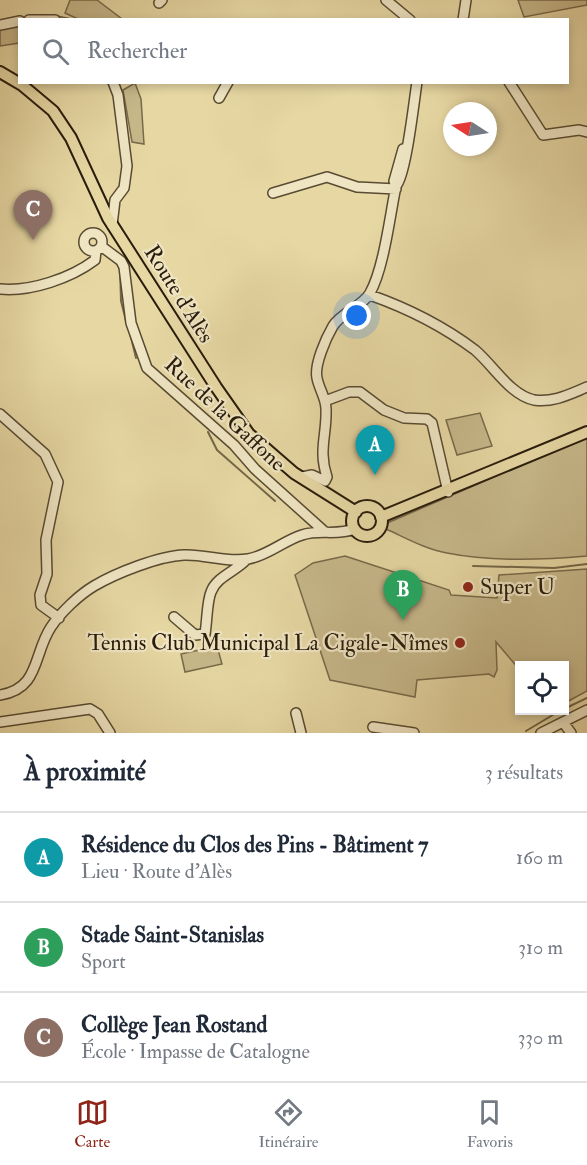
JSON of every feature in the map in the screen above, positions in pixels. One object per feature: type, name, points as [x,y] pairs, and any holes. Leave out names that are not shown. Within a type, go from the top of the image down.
[{"type":"main road","name":"Route d'Alès","points":[[0,72],[18,83]]},
{"type":"main road","name":"Route d'Alès","points":[[20,84],[53,111],[71,138],[112,225],[243,426],[278,461],[356,512]]},
{"type":"main road","points":[[381,517],[448,492],[587,432]]},
{"type":"main road","points":[[368,507],[376,510],[381,517],[380,530],[373,535],[364,536],[355,529],[352,520],[356,512],[368,507]]},
{"type":"street","points":[[386,0],[408,18]]},
{"type":"street","points":[[463,18],[466,0]]},
{"type":"street","points":[[0,24],[18,21]]},
{"type":"street","points":[[112,225],[115,200],[124,188],[127,166],[126,145],[113,84]]},
{"type":"street","points":[[219,98],[227,84]]},
{"type":"street","points":[[302,477],[312,475],[325,481],[327,477],[322,462],[325,401],[316,377],[317,367],[333,327],[346,313],[370,295],[378,273],[396,188],[394,181],[398,161],[407,141],[417,84]]},
{"type":"street","points":[[510,84],[543,135],[579,130],[587,132]]},
{"type":"street","points":[[273,193],[327,177],[357,187],[396,188]]},
{"type":"street","name":"Rue de la Gaffone","points":[[0,289],[27,288],[79,271],[94,260],[98,248],[121,261],[124,267],[135,341],[147,368],[234,444],[255,469],[325,532]]},
{"type":"street","points":[[370,295],[404,307],[442,329],[477,352],[491,368],[532,399],[550,401],[587,387]]},
{"type":"street","points":[[325,401],[349,392],[360,392],[384,410],[404,418],[427,419],[432,423],[448,492]]},
{"type":"street","points":[[0,414],[45,454],[58,482],[46,540],[47,574],[40,595],[40,605],[59,618]]},
{"type":"street","points":[[174,617],[195,635],[205,634],[211,591],[220,580],[246,560],[302,535],[325,532],[343,534],[355,529]]},
{"type":"street","points":[[0,695],[21,689],[29,679],[51,627],[94,586],[166,557],[184,555],[246,560]]},
{"type":"street","points":[[0,722],[90,709],[98,714],[110,733]]},
{"type":"street","points":[[542,733],[587,710]]},
{"type":"street","points":[[296,713],[301,733]]},
{"type":"street","points":[[563,722],[571,733]]},
{"type":"street","points":[[373,727],[414,733]]},
{"type":"shaded area","points":[[70,0],[97,0],[121,18],[76,18],[65,13]]},
{"type":"shaded area","points":[[518,0],[587,0],[587,5],[524,17]]},
{"type":"shaded area","points":[[18,23],[18,43],[0,46],[0,27]]},
{"type":"shaded area","points":[[135,84],[141,99],[144,144],[132,142],[123,90]]},
{"type":"shaded area","points":[[480,413],[492,446],[457,455],[446,420]]},
{"type":"shaded area","points":[[587,437],[587,556],[517,559],[464,556],[431,549],[386,529],[385,524]]},
{"type":"shaded area","points":[[345,556],[449,590],[451,595],[497,598],[499,575],[587,569],[587,691],[569,701],[569,661],[515,661],[515,664],[496,642],[497,670],[494,677],[489,674],[417,680],[415,697],[330,680],[295,575],[313,563]]},
{"type":"shaded area","points":[[217,646],[222,664],[185,672],[181,654]]},
{"type":"waterway","points":[[26,18],[51,16]]},
{"type":"waterway","points":[[56,16],[66,18]]},
{"type":"waterway","points":[[0,20],[18,19]]},
{"type":"waterway","points":[[120,267],[121,301],[126,321]]},
{"type":"waterway","points":[[129,329],[136,358]]},
{"type":"waterway","points":[[208,432],[217,450],[275,501]]},
{"type":"waterway","points":[[473,566],[554,568],[587,564]]},
{"type":"waterway","points":[[569,707],[587,698]]},
{"type":"waterway","points":[[526,731],[553,715]]},
{"type":"place","name":"Collège Jean Rostand","points":[[33,240]]},
{"type":"place","name":"Résidence du Clos des Pins - Bâtiment 7","points":[[375,475]]},
{"type":"place","name":"Super U","points":[[468,587]]},
{"type":"place","name":"Stade Saint-Stanislas","points":[[403,620]]},
{"type":"place","name":"Tennis Club Municipal La Cigale-Nîmes","points":[[460,643]]}]
